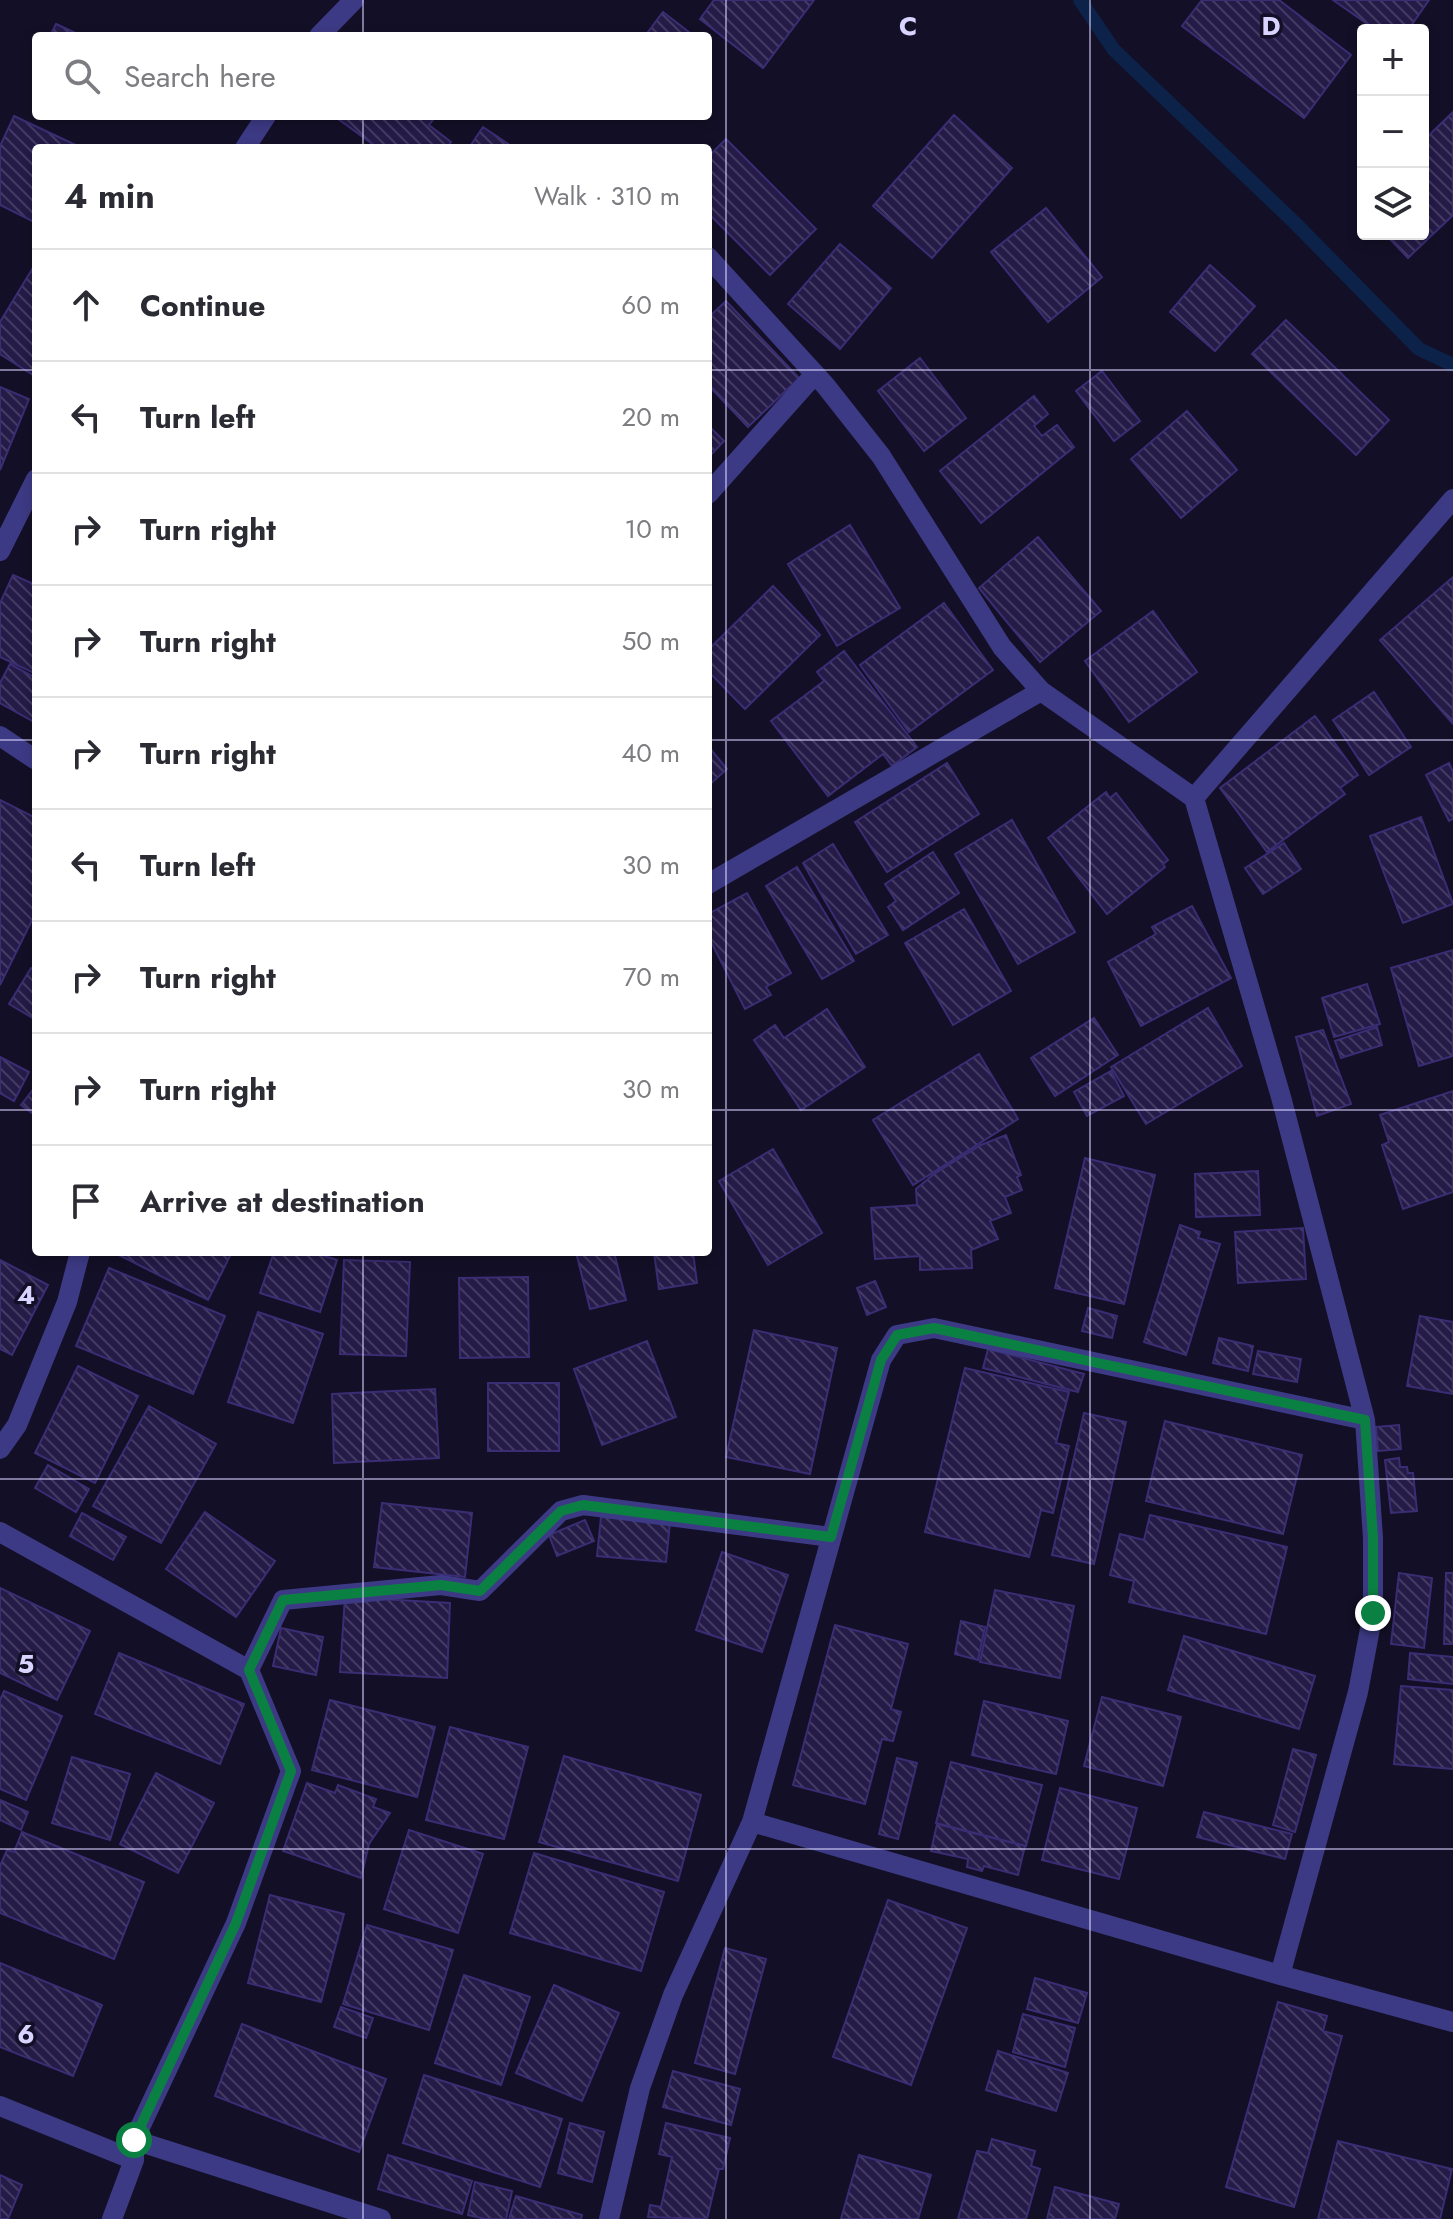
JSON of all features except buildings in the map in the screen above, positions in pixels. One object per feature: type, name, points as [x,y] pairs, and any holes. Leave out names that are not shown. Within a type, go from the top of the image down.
[{"type":"street","points":[[323,32],[354,0]]},
{"type":"street","points":[[248,144],[263,120]]},
{"type":"street","points":[[712,261],[815,374],[881,456],[1002,647],[1041,691],[1194,798],[1281,1097],[1365,1420],[1373,1538],[1373,1613],[1358,1692],[1280,1975]]},
{"type":"street","points":[[712,490],[815,374]]},
{"type":"street","points":[[0,551],[32,487]]},
{"type":"street","points":[[1194,798],[1453,499]]},
{"type":"street","points":[[712,882],[1041,691]]},
{"type":"street","points":[[0,736],[32,757]]},
{"type":"street","points":[[0,1449],[17,1425],[67,1302],[79,1256]]},
{"type":"street","points":[[609,2219],[640,2088],[673,1995],[752,1822],[881,1360],[897,1335],[934,1328],[1365,1420]]},
{"type":"street","points":[[249,1670],[283,1600],[441,1585],[480,1591],[561,1511],[583,1505],[831,1537]]},
{"type":"street","points":[[0,1532],[249,1670],[291,1771],[236,1923],[134,2150],[112,2219]]},
{"type":"street","points":[[752,1822],[1453,2022]]},
{"type":"street","points":[[0,2106],[134,2150],[381,2219]]},
{"type":"waterway","points":[[1080,0],[1114,50],[1294,222],[1419,349],[1453,365]]},
{"type":"route","points":[[134,2140],[236,1923],[291,1771],[249,1670],[283,1600],[441,1585],[480,1591],[561,1511],[583,1505],[831,1537],[881,1360],[897,1335],[934,1328],[1365,1420],[1373,1538],[1373,1613]]}]
